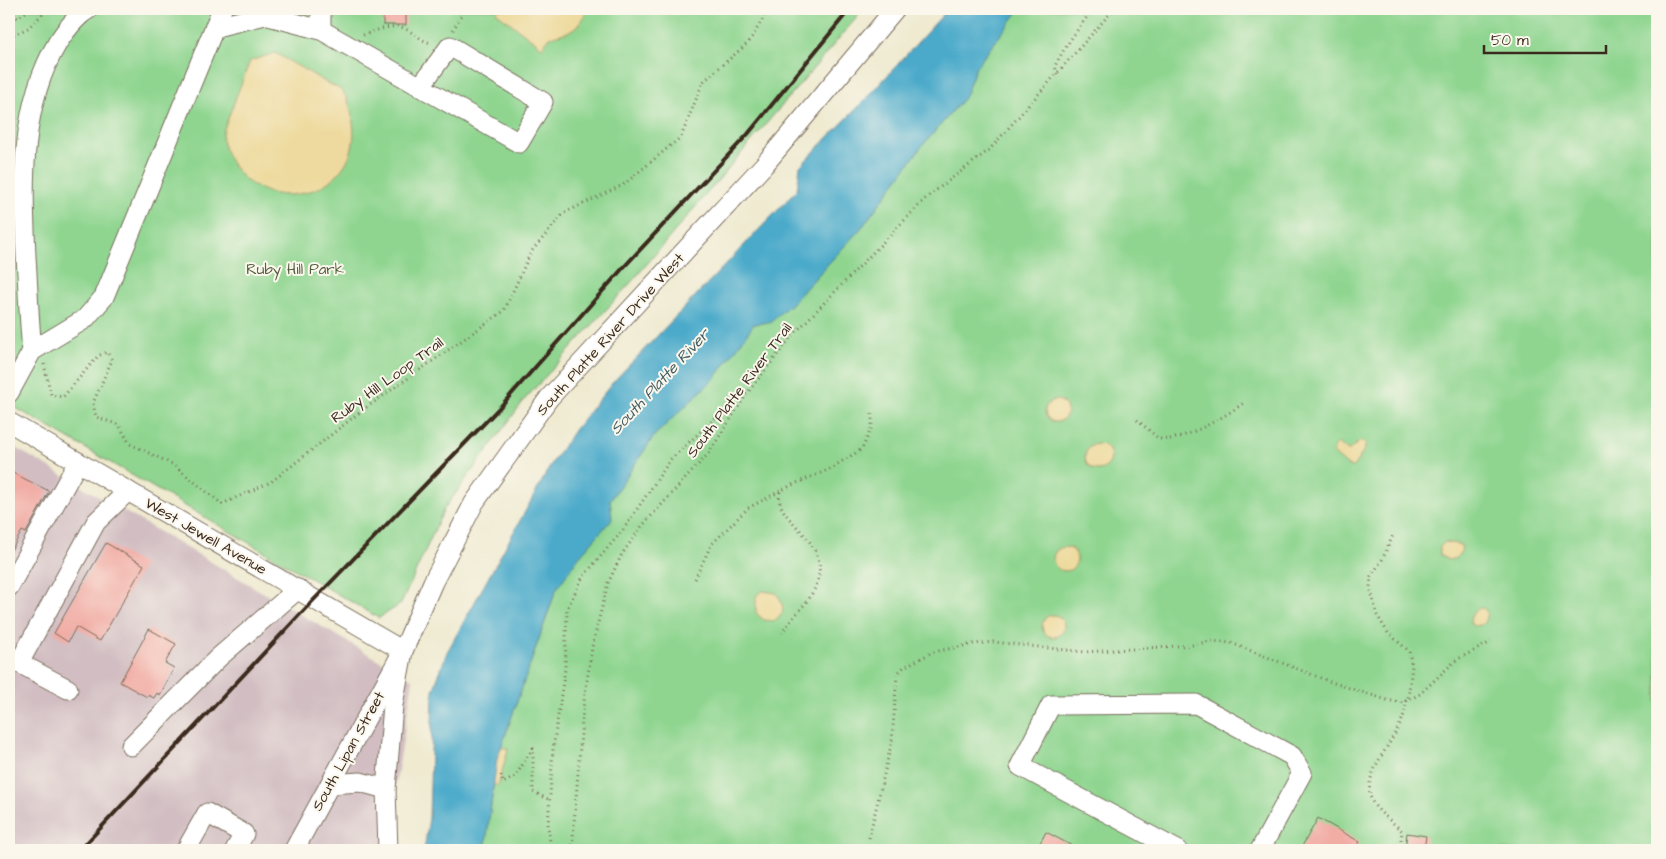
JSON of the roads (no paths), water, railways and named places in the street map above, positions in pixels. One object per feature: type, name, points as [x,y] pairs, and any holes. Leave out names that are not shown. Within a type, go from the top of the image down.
[{"type":"street","points":[[38,354],[24,212],[24,161],[31,111],[38,84],[50,55],[65,30],[89,9]]},
{"type":"street","points":[[9,393],[38,354],[86,319],[104,297],[222,9]]},
{"type":"street","points":[[321,9],[321,30]]},
{"type":"street","name":"South Platte River Drive West","points":[[388,850],[386,789],[393,705],[402,651],[433,582],[474,503],[549,398],[764,165],[895,9]]},
{"type":"street","points":[[216,27],[265,15],[321,30],[341,42],[420,87],[519,143],[543,102],[450,46],[420,87]]},
{"type":"street","name":"West Jewell Avenue","points":[[9,422],[402,651]]},
{"type":"street","points":[[9,587],[78,462]]},
{"type":"street","points":[[68,689],[19,663],[96,522],[128,491]]},
{"type":"street","points":[[131,746],[218,658],[298,589]]},
{"type":"street","name":"South Lipan Street","points":[[294,850],[402,651]]},
{"type":"street","points":[[1177,850],[1020,766],[1051,705],[1196,704],[1292,756],[1302,773],[1260,850]]},
{"type":"street","points":[[330,784],[360,782],[386,789]]},
{"type":"street","points":[[186,850],[207,813],[244,834],[235,850]]},
{"type":"water","name":"South Platte River","points":[[948,9],[1020,9],[976,67],[964,98],[922,146],[863,226],[794,301],[770,322],[754,324],[716,377],[655,435],[610,500],[612,519],[577,559],[556,590],[497,759],[485,850],[424,850],[429,818],[433,691],[447,652],[552,463],[575,429],[614,381],[797,190],[800,166],[867,98]]},
{"type":"railway","points":[[80,850],[305,609],[500,407],[623,268],[748,134],[850,9]]},
{"type":"park label","name":"Ruby Hill Park","points":[[295,269]]}]
